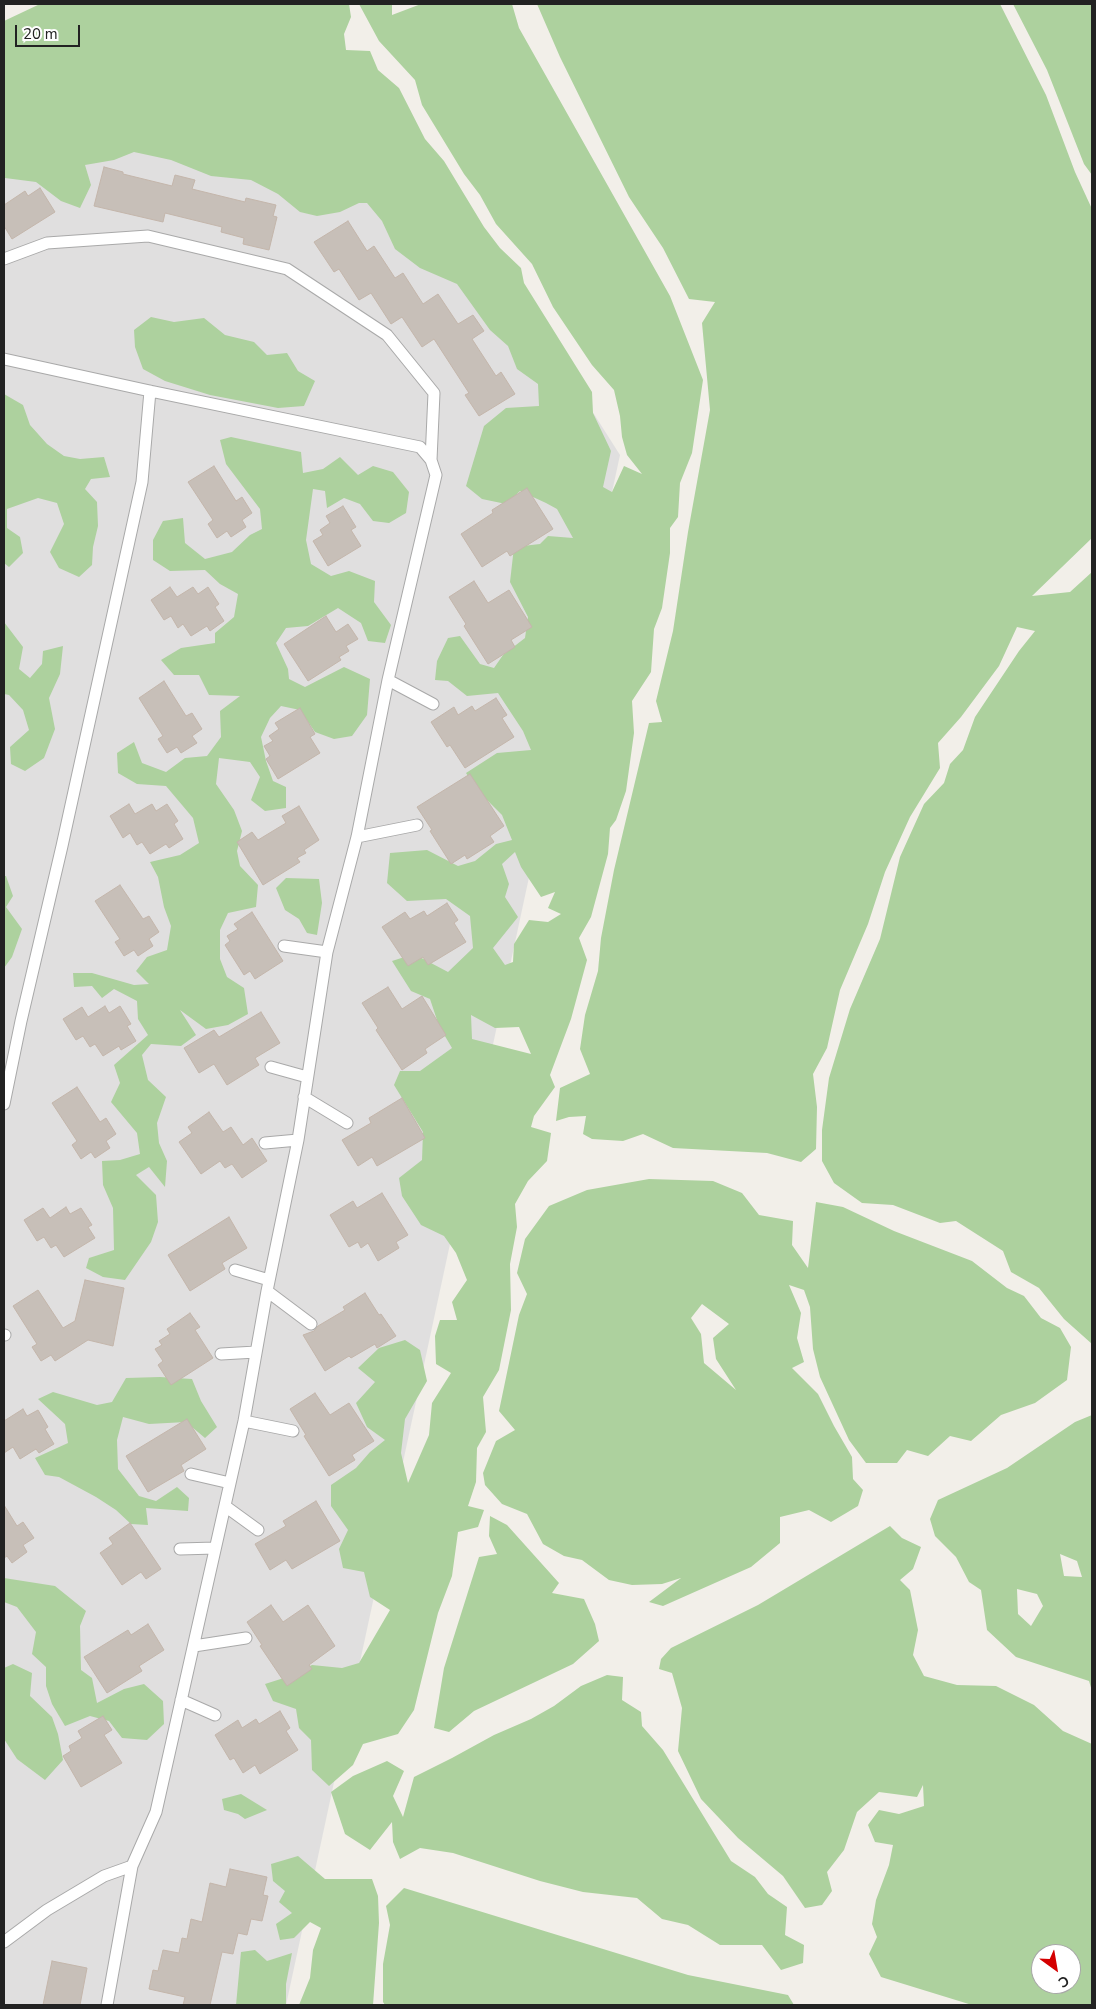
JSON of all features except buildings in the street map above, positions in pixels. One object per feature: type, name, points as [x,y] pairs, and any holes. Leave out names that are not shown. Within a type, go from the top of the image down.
[{"type":"lane","points":[[4,259],[47,243],[148,236],[287,268],[387,335],[434,393],[431,460],[436,475],[388,680],[357,838],[327,952],[298,1140],[268,1285],[244,1421],[156,1812],[132,1866],[107,2005]]},
{"type":"lane","points":[[4,359],[420,447],[431,460]]},
{"type":"lane","points":[[4,1104],[142,482],[150,391]]},
{"type":"lane","points":[[388,680],[433,704]]},
{"type":"lane","points":[[357,838],[417,825]]},
{"type":"lane","points":[[284,946],[327,952]]},
{"type":"lane","points":[[271,1067],[307,1077]]},
{"type":"lane","points":[[304,1096],[347,1123]]},
{"type":"lane","points":[[265,1143],[298,1140]]},
{"type":"lane","points":[[234,1270],[268,1285],[311,1324]]},
{"type":"lane","points":[[221,1354],[256,1352]]},
{"type":"lane","points":[[244,1421],[293,1431]]},
{"type":"lane","points":[[191,1474],[230,1483]]},
{"type":"lane","points":[[225,1506],[258,1530]]},
{"type":"lane","points":[[180,1549],[215,1548]]},
{"type":"lane","points":[[194,1646],[246,1638]]},
{"type":"lane","points":[[182,1700],[215,1714]]},
{"type":"lane","points":[[4,1942],[47,1910],[104,1876],[132,1866]]},
{"type":"shaded area","points":[[121,114],[432,159],[620,455],[286,2005],[4,2005],[4,177]]},
{"type":"green space","points":[[40,4],[349,4],[351,17],[344,34],[346,50],[370,51],[378,70],[399,88],[425,139],[444,161],[484,227],[500,248],[521,268],[524,283],[592,392],[593,413],[611,451],[603,487],[612,492],[624,466],[642,474],[627,455],[614,390],[592,365],[553,307],[532,264],[496,224],[480,195],[464,174],[422,105],[415,80],[379,41],[359,4],[392,4],[392,15],[421,4],[512,4],[519,28],[670,296],[703,380],[692,453],[680,483],[678,517],[670,528],[670,553],[662,608],[654,629],[651,672],[632,701],[634,733],[626,791],[616,820],[610,828],[608,854],[591,917],[579,938],[587,960],[571,1019],[550,1075],[555,1087],[534,1116],[531,1127],[551,1133],[547,1161],[528,1181],[515,1204],[517,1227],[510,1264],[511,1310],[499,1370],[483,1397],[486,1432],[477,1448],[476,1482],[468,1506],[484,1510],[478,1527],[458,1532],[452,1576],[438,1613],[414,1710],[398,1734],[363,1744],[353,1765],[329,1786],[312,1770],[311,1740],[299,1728],[296,1709],[273,1701],[265,1684],[287,1677],[312,1665],[342,1668],[359,1663],[390,1610],[370,1597],[364,1572],[343,1568],[339,1549],[348,1530],[331,1506],[331,1485],[356,1468],[370,1452],[385,1440],[367,1427],[356,1403],[375,1382],[358,1368],[379,1348],[405,1340],[420,1350],[427,1381],[405,1419],[401,1453],[408,1483],[429,1435],[432,1403],[451,1373],[436,1364],[435,1336],[440,1320],[457,1320],[452,1302],[467,1280],[456,1253],[444,1236],[421,1225],[402,1196],[399,1178],[422,1160],[423,1132],[394,1085],[400,1071],[420,1071],[452,1048],[439,1026],[430,999],[411,991],[392,961],[414,954],[448,972],[473,948],[470,916],[446,899],[407,901],[387,883],[390,853],[427,850],[458,866],[475,861],[496,844],[512,840],[502,815],[479,792],[466,773],[497,753],[531,750],[523,731],[498,693],[467,696],[448,681],[435,680],[437,661],[448,638],[460,636],[480,664],[494,668],[503,655],[525,638],[528,617],[510,582],[514,547],[540,544],[548,536],[573,538],[557,509],[546,503],[520,491],[506,504],[482,499],[466,486],[484,426],[506,408],[539,406],[538,384],[517,369],[508,346],[490,330],[457,284],[420,268],[395,249],[382,221],[367,203],[359,203],[340,212],[317,216],[300,212],[278,194],[251,180],[211,176],[171,160],[134,152],[114,160],[85,165],[91,185],[80,208],[61,201],[36,182],[5,178],[4,180],[4,21]],"holes":[[[515,852],[521,867],[541,897],[555,892],[548,908],[561,914],[548,922],[529,920],[514,944],[513,962],[505,965],[493,948],[518,917],[505,897],[509,884],[502,864]],[[471,1015],[495,1028],[519,1027],[531,1054],[472,1039]]]},
{"type":"green space","points":[[537,4],[1000,4],[1046,95],[1075,172],[1092,209],[1092,538],[1032,596],[1070,592],[1092,572],[1092,1344],[1064,1319],[1039,1288],[1011,1272],[1003,1251],[956,1221],[940,1223],[893,1205],[862,1203],[834,1183],[822,1161],[822,1130],[829,1078],[850,1009],[880,939],[900,857],[924,804],[944,783],[950,764],[963,750],[975,717],[1019,651],[1035,631],[1017,627],[999,666],[961,717],[938,743],[940,768],[910,817],[885,872],[868,924],[840,990],[827,1048],[813,1074],[817,1107],[816,1149],[801,1162],[767,1153],[673,1148],[643,1134],[623,1141],[592,1139],[583,1134],[586,1116],[569,1117],[556,1121],[560,1088],[590,1074],[580,1049],[585,1015],[598,971],[601,938],[614,870],[649,723],[662,722],[656,701],[673,631],[688,532],[710,410],[702,323],[715,302],[689,299],[663,248],[629,197],[560,57]]},
{"type":"green space","points":[[1013,4],[1092,4],[1092,175],[1084,164],[1047,70]]},
{"type":"green space","points":[[151,317],[174,322],[204,318],[225,335],[254,342],[267,355],[287,353],[298,371],[315,381],[304,406],[278,408],[210,395],[165,381],[143,369],[135,347],[134,330]]},
{"type":"green space","points":[[4,394],[23,405],[30,425],[47,444],[64,456],[80,459],[104,457],[110,477],[91,479],[85,489],[97,502],[98,526],[93,547],[92,565],[79,577],[59,568],[50,552],[64,524],[57,503],[38,498],[7,509],[7,528],[20,537],[23,553],[9,567],[4,563]]},
{"type":"green space","points":[[231,437],[301,452],[303,473],[323,469],[340,457],[358,475],[373,466],[393,472],[409,492],[406,513],[389,523],[373,521],[360,504],[344,498],[327,508],[325,491],[313,489],[306,540],[311,564],[331,576],[349,571],[375,581],[374,602],[391,625],[385,643],[368,641],[361,623],[338,608],[308,626],[286,628],[276,643],[288,669],[289,679],[305,687],[344,667],[370,679],[367,715],[352,736],[334,739],[315,732],[300,710],[281,706],[270,718],[261,737],[273,781],[286,787],[286,808],[265,811],[251,800],[260,777],[250,762],[219,758],[216,784],[234,810],[242,831],[237,851],[240,866],[258,885],[256,907],[228,913],[220,930],[220,959],[227,977],[244,988],[248,1014],[228,1025],[206,1029],[180,1010],[196,1035],[181,1046],[151,1044],[142,1055],[148,1080],[166,1097],[157,1123],[159,1143],[167,1161],[165,1187],[149,1167],[136,1175],[156,1195],[158,1222],[151,1242],[125,1280],[103,1277],[86,1268],[89,1258],[114,1250],[113,1208],[103,1185],[102,1161],[120,1160],[140,1154],[137,1133],[111,1102],[120,1083],[114,1065],[148,1035],[138,1019],[137,1001],[114,989],[102,998],[92,986],[74,987],[73,973],[92,973],[134,985],[149,984],[136,971],[147,957],[167,950],[171,926],[164,907],[158,877],[150,862],[180,855],[199,843],[193,818],[166,786],[137,784],[118,773],[117,753],[134,742],[142,763],[166,772],[185,758],[207,756],[221,737],[220,711],[240,696],[209,695],[199,675],[174,675],[161,660],[181,648],[215,643],[215,633],[234,617],[238,594],[220,584],[205,570],[170,571],[153,560],[153,540],[163,521],[183,518],[185,543],[205,559],[232,552],[250,535],[262,529],[260,509],[226,464],[220,440]]},
{"type":"green space","points":[[4,622],[23,647],[19,669],[30,678],[42,664],[43,651],[63,646],[60,674],[49,698],[55,729],[44,758],[25,771],[11,764],[10,747],[29,730],[23,710],[9,695],[4,694]]},
{"type":"green space","points":[[4,876],[6,876],[13,896],[6,907],[22,929],[12,957],[4,968]]},
{"type":"green space","points":[[286,878],[319,879],[322,903],[317,935],[307,933],[299,919],[285,910],[276,888]]},
{"type":"green space","points":[[649,1179],[713,1181],[742,1193],[759,1215],[793,1221],[792,1245],[808,1268],[816,1202],[843,1207],[894,1231],[972,1261],[1007,1288],[1024,1296],[1041,1318],[1060,1328],[1071,1347],[1067,1380],[1035,1403],[1001,1415],[971,1441],[950,1436],[928,1456],[907,1450],[897,1463],[866,1463],[849,1440],[820,1377],[813,1349],[810,1307],[804,1290],[789,1285],[801,1313],[797,1338],[804,1362],[792,1368],[818,1394],[852,1457],[853,1479],[863,1490],[858,1506],[831,1522],[809,1510],[780,1517],[780,1543],[751,1567],[663,1606],[649,1602],[681,1578],[662,1584],[632,1585],[609,1580],[582,1560],[564,1556],[543,1544],[527,1514],[502,1504],[485,1485],[483,1473],[496,1441],[515,1430],[499,1411],[519,1315],[527,1294],[517,1273],[525,1239],[549,1206],[587,1190]],"holes":[[[702,1304],[729,1324],[713,1338],[716,1359],[736,1390],[704,1363],[701,1334],[691,1318]]]},
{"type":"green space","points":[[160,1377],[192,1379],[201,1401],[217,1427],[205,1438],[186,1422],[149,1424],[123,1417],[117,1440],[118,1469],[139,1496],[156,1501],[177,1487],[189,1498],[188,1511],[146,1508],[148,1525],[131,1524],[116,1510],[96,1497],[59,1477],[45,1475],[35,1458],[68,1443],[65,1424],[38,1399],[53,1392],[97,1405],[112,1402],[126,1378]]},
{"type":"green space","points":[[1092,1415],[1092,1691],[1089,1681],[1016,1657],[987,1630],[981,1590],[969,1582],[956,1557],[935,1536],[930,1519],[938,1500],[1007,1468],[1075,1422]],"holes":[[[1060,1554],[1077,1561],[1082,1577],[1064,1576]],[[1017,1589],[1037,1594],[1043,1606],[1031,1626],[1018,1614]]]},
{"type":"green space","points":[[490,1516],[507,1525],[559,1583],[552,1593],[584,1599],[595,1624],[599,1641],[573,1664],[474,1711],[449,1732],[434,1728],[444,1668],[479,1557],[497,1554],[489,1536]]},
{"type":"green space","points":[[890,1526],[902,1538],[921,1547],[913,1569],[900,1580],[910,1590],[918,1630],[913,1655],[924,1676],[957,1685],[996,1686],[1034,1705],[1063,1731],[1092,1744],[1092,2005],[972,2005],[881,1977],[869,1954],[877,1937],[872,1924],[876,1900],[889,1865],[893,1845],[875,1842],[868,1825],[879,1810],[899,1814],[924,1806],[923,1785],[917,1797],[879,1792],[857,1812],[844,1850],[827,1872],[832,1891],[822,1905],[805,1908],[783,1876],[738,1838],[701,1799],[678,1751],[682,1708],[672,1673],[659,1669],[661,1659],[671,1648],[758,1605]]},
{"type":"green space","points":[[4,1578],[55,1586],[86,1611],[80,1626],[81,1670],[92,1678],[97,1703],[124,1689],[144,1684],[163,1701],[164,1724],[147,1740],[122,1738],[109,1721],[90,1716],[65,1726],[52,1704],[46,1686],[46,1667],[32,1654],[36,1632],[17,1607],[4,1602]]},
{"type":"green space","points":[[13,1664],[32,1673],[30,1696],[52,1717],[58,1734],[63,1760],[45,1780],[17,1759],[4,1739],[4,1668]]},
{"type":"green space","points":[[607,1675],[623,1677],[622,1700],[641,1712],[642,1726],[663,1750],[731,1861],[755,1877],[768,1894],[787,1907],[785,1935],[804,1945],[803,1963],[781,1970],[762,1945],[720,1945],[688,1925],[662,1919],[637,1898],[583,1892],[540,1881],[453,1853],[420,1848],[400,1859],[393,1842],[392,1822],[370,1850],[345,1834],[331,1792],[353,1776],[387,1761],[404,1771],[393,1796],[403,1817],[414,1777],[494,1735],[531,1719],[554,1706],[581,1686]]},
{"type":"green space","points":[[241,1794],[267,1810],[245,1819],[238,1814],[224,1810],[222,1799]]},
{"type":"green space","points":[[298,1856],[325,1879],[372,1879],[378,1896],[379,1923],[373,2005],[299,2005],[310,1978],[313,1950],[321,1928],[310,1922],[294,1938],[280,1940],[276,1924],[292,1913],[279,1902],[285,1891],[273,1881],[271,1864]]},
{"type":"green space","points":[[404,1888],[688,1975],[788,1995],[794,2005],[385,2005],[383,2002],[383,1964],[390,1925],[386,1906]]},
{"type":"green space","points":[[255,1950],[267,1961],[292,1953],[286,1984],[286,2005],[236,2005],[241,1952]]}]
